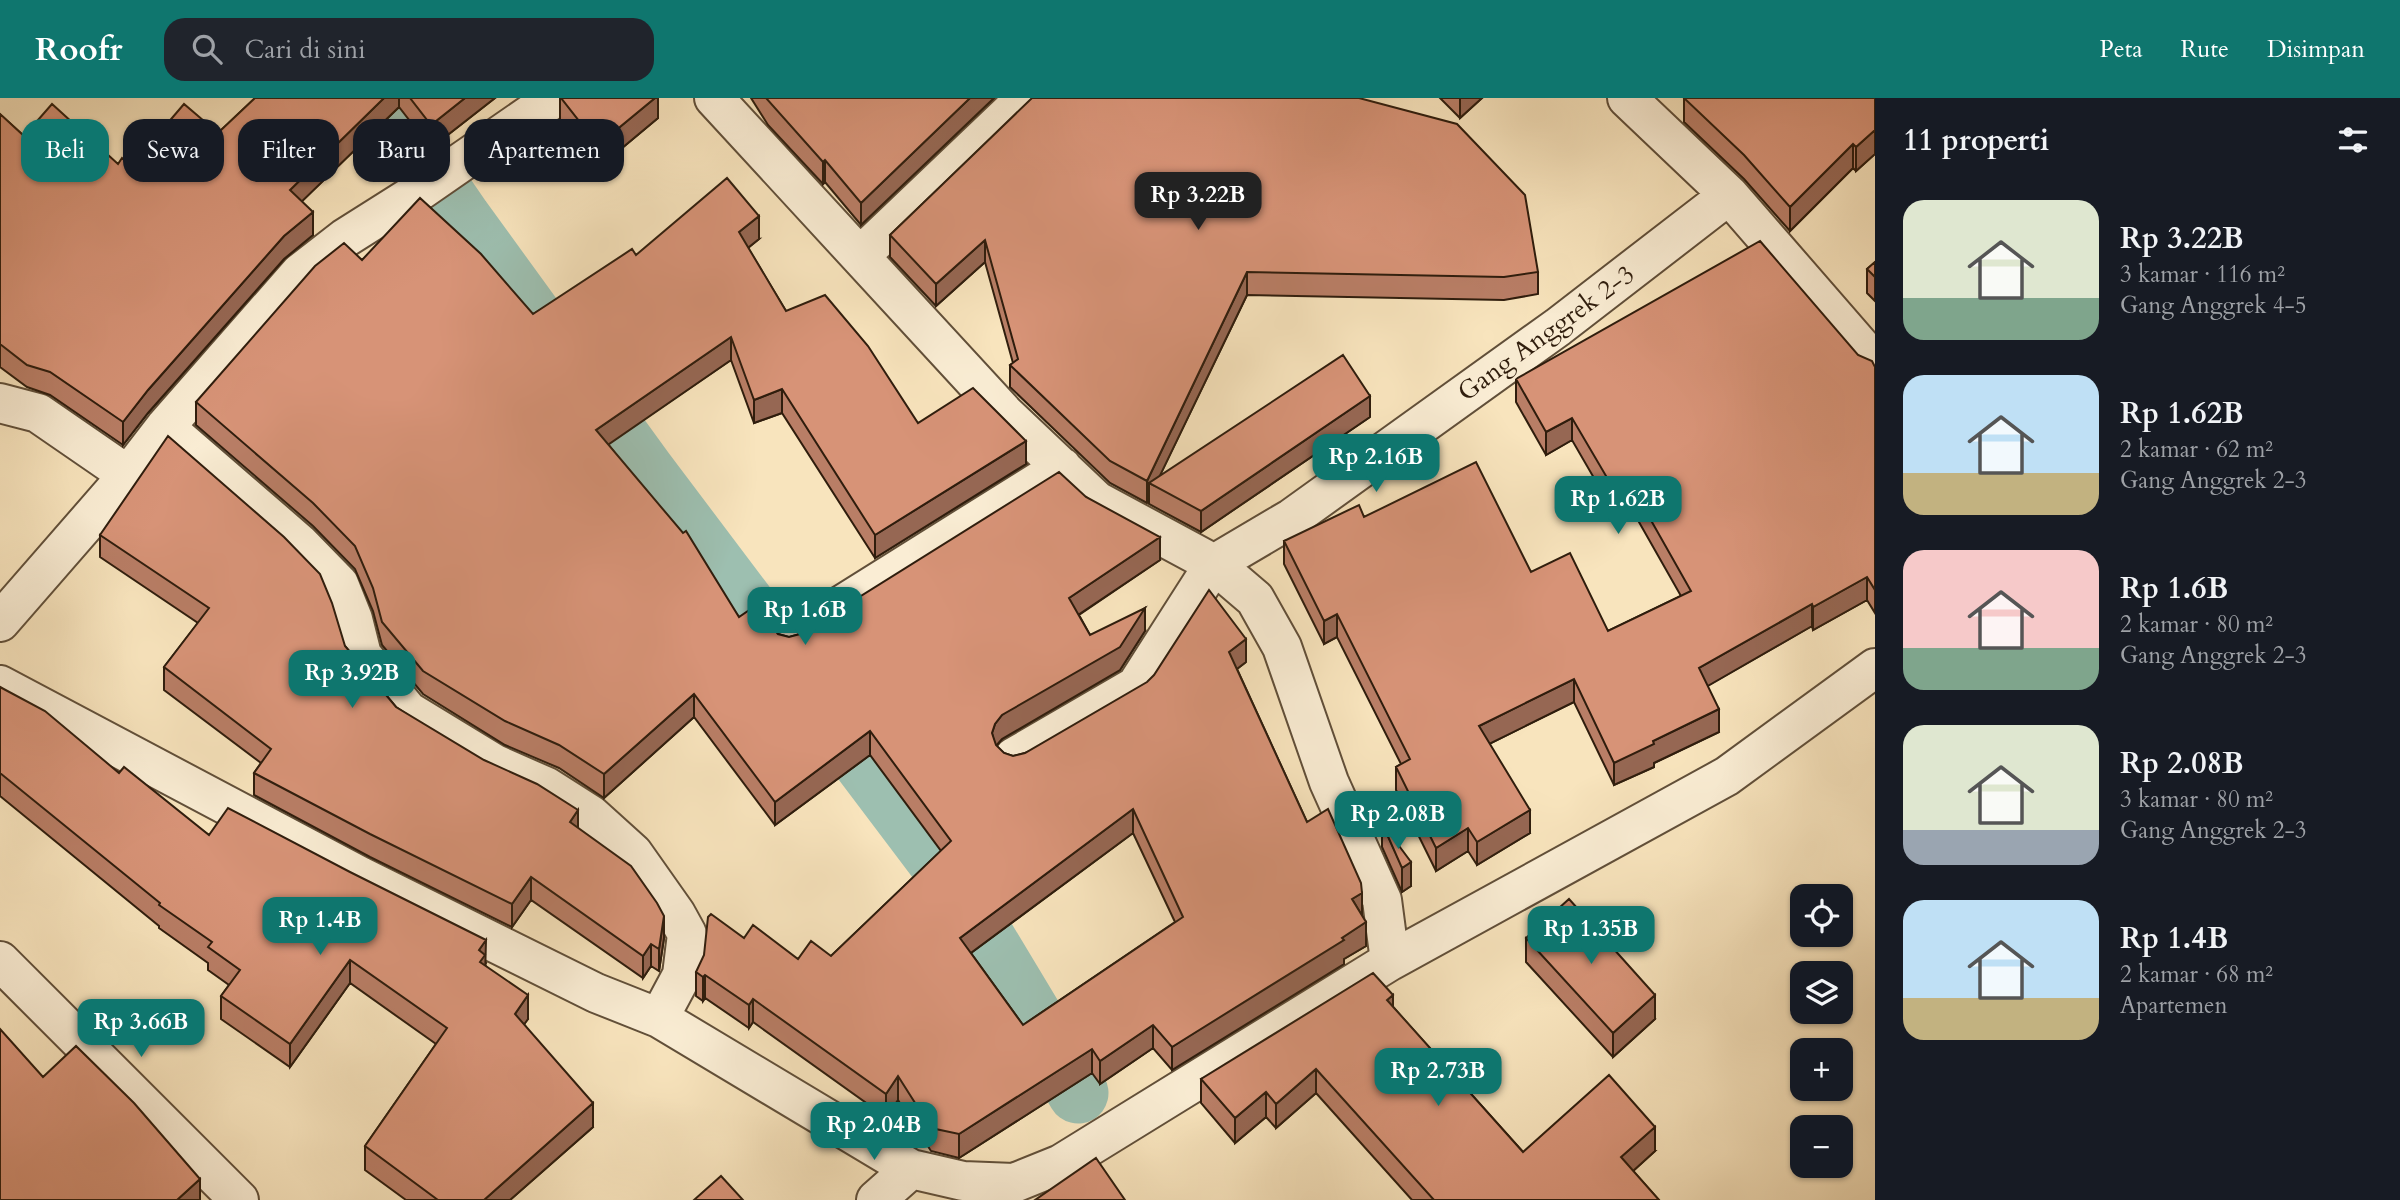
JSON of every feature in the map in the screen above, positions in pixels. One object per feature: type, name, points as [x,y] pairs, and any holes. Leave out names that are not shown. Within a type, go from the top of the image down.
[{"type":"street","points":[[0,622],[128,475],[165,426],[300,273],[345,239],[554,98]]},
{"type":"street","points":[[713,98],[1005,414],[1097,501],[1214,564],[1255,599],[1282,647],[1329,782],[1382,900],[1390,961]]},
{"type":"street","points":[[860,256],[1015,108],[1021,98]]},
{"type":"street","points":[[1627,98],[1729,195],[1875,363]]},
{"type":"street","name":"Gang Anggrek 2-3","points":[[1014,757],[1136,686],[1214,564],[1292,519],[1558,327],[1729,195]]},
{"type":"street","points":[[0,403],[38,413],[128,475]]},
{"type":"street","points":[[165,426],[299,543],[339,584],[353,619],[362,655],[408,711],[495,764],[547,787],[591,815],[633,853],[687,934],[682,975],[659,1018]]},
{"type":"street","points":[[789,638],[1062,467]]},
{"type":"street","points":[[0,685],[360,876],[596,993],[659,1018],[911,1169],[963,1181],[1014,1183],[1062,1164],[1390,961],[1727,776],[1875,668]]},
{"type":"street","points":[[0,961],[239,1200]]},
{"type":"street","points":[[876,1200],[911,1169]]},
{"type":"building","points":[[255,98],[384,98],[363,119],[353,119],[353,128],[339,142],[339,119],[238,119],[238,182],[298,182],[290,190],[313,212],[284,236],[123,422],[50,372],[27,365],[0,344],[0,114],[21,133],[21,182],[109,182],[109,156],[118,164],[123,159],[123,182],[224,182],[224,127]]},
{"type":"building","points":[[410,98],[465,98],[439,119],[426,119]]},
{"type":"building","points":[[561,98],[655,98],[624,124],[624,119],[578,119]]},
{"type":"building","points":[[766,98],[970,98],[861,203],[825,160],[823,162]]},
{"type":"building","points":[[1032,98],[1359,98],[1457,124],[1525,195],[1538,272],[1504,277],[1247,272],[1147,481],[1110,461],[1010,365],[1018,359],[985,240],[936,284],[890,235]]},
{"type":"building","points":[[1684,98],[1875,98],[1875,130],[1856,147],[1853,144],[1790,207],[1744,155]]},
{"type":"building","points":[[52,104],[68,119],[39,119]]},
{"type":"building","points":[[184,104],[202,119],[171,119]]},
{"type":"building","points":[[727,178],[759,216],[739,232],[786,311],[825,295],[868,346],[918,423],[973,388],[1026,441],[875,535],[782,389],[754,400],[731,337],[596,430],[683,533],[686,531],[739,617],[755,606],[778,634],[789,637],[800,634],[1059,472],[1086,497],[1160,537],[1069,598],[1090,635],[1145,608],[1120,647],[1002,715],[992,733],[996,745],[1004,753],[1013,756],[1025,753],[1147,682],[1209,590],[1246,639],[1229,652],[1307,822],[1328,809],[1361,883],[1362,893],[1352,899],[1366,922],[1342,938],[1344,940],[1172,1047],[1153,1025],[1100,1061],[1092,1049],[959,1134],[931,1128],[898,1076],[886,1094],[753,999],[749,1005],[705,975],[703,977],[696,972],[704,955],[708,917],[711,914],[744,938],[753,925],[798,959],[811,941],[831,956],[951,841],[870,731],[775,802],[694,694],[604,774],[559,745],[505,721],[423,671],[382,622],[373,588],[355,546],[313,503],[196,402],[315,266],[344,243],[362,260],[420,198],[481,254],[533,314],[632,249],[636,255]],"holes":[[[1133,809],[1183,917],[1023,1025],[960,938]]]},
{"type":"building","points":[[1760,241],[1858,355],[1872,361],[1875,367],[1875,590],[1867,577],[1813,607],[1812,604],[1699,668],[1719,709],[1614,763],[1574,679],[1479,726],[1530,810],[1477,842],[1468,828],[1436,848],[1396,767],[1410,759],[1337,614],[1324,621],[1284,541],[1359,505],[1364,517],[1476,462],[1531,572],[1570,553],[1608,631],[1691,591],[1631,485],[1616,493],[1572,418],[1546,432],[1516,379]]},
{"type":"building","points":[[1875,262],[1875,277],[1867,269]]},
{"type":"building","points":[[1343,355],[1370,396],[1201,511],[1149,483]]},
{"type":"building","points":[[168,436],[284,537],[320,574],[345,646],[396,707],[484,760],[537,784],[578,810],[570,822],[631,866],[657,903],[664,916],[659,949],[651,944],[643,956],[531,877],[512,904],[254,773],[271,749],[164,667],[209,608],[100,535]]},
{"type":"building","points":[[0,687],[45,711],[119,773],[124,767],[209,835],[228,808],[486,940],[479,950],[485,955],[480,962],[528,995],[515,1014],[593,1103],[484,1200],[438,1200],[365,1146],[447,1028],[350,960],[290,1044],[221,996],[240,970],[208,947],[212,942],[159,905],[160,903],[0,773]]},
{"type":"building","points":[[1382,823],[1411,862],[1402,868]]},
{"type":"building","points":[[1569,899],[1655,995],[1613,1033],[1526,938]]},
{"type":"building","points":[[1373,973],[1393,995],[1387,1000],[1523,1152],[1609,1075],[1655,1127],[1621,1157],[1659,1200],[1434,1200],[1316,1069],[1276,1104],[1266,1092],[1235,1118],[1201,1079]]},
{"type":"building","points":[[0,1029],[43,1077],[76,1046],[134,1103],[200,1179],[177,1200],[0,1200]]},
{"type":"building","points":[[1096,1158],[1125,1200],[1035,1200]]},
{"type":"building","points":[[721,1176],[743,1200],[694,1200]]},
{"type":"waterway","points":[[378,98],[461,219],[644,471],[939,862],[1078,1093]]}]
